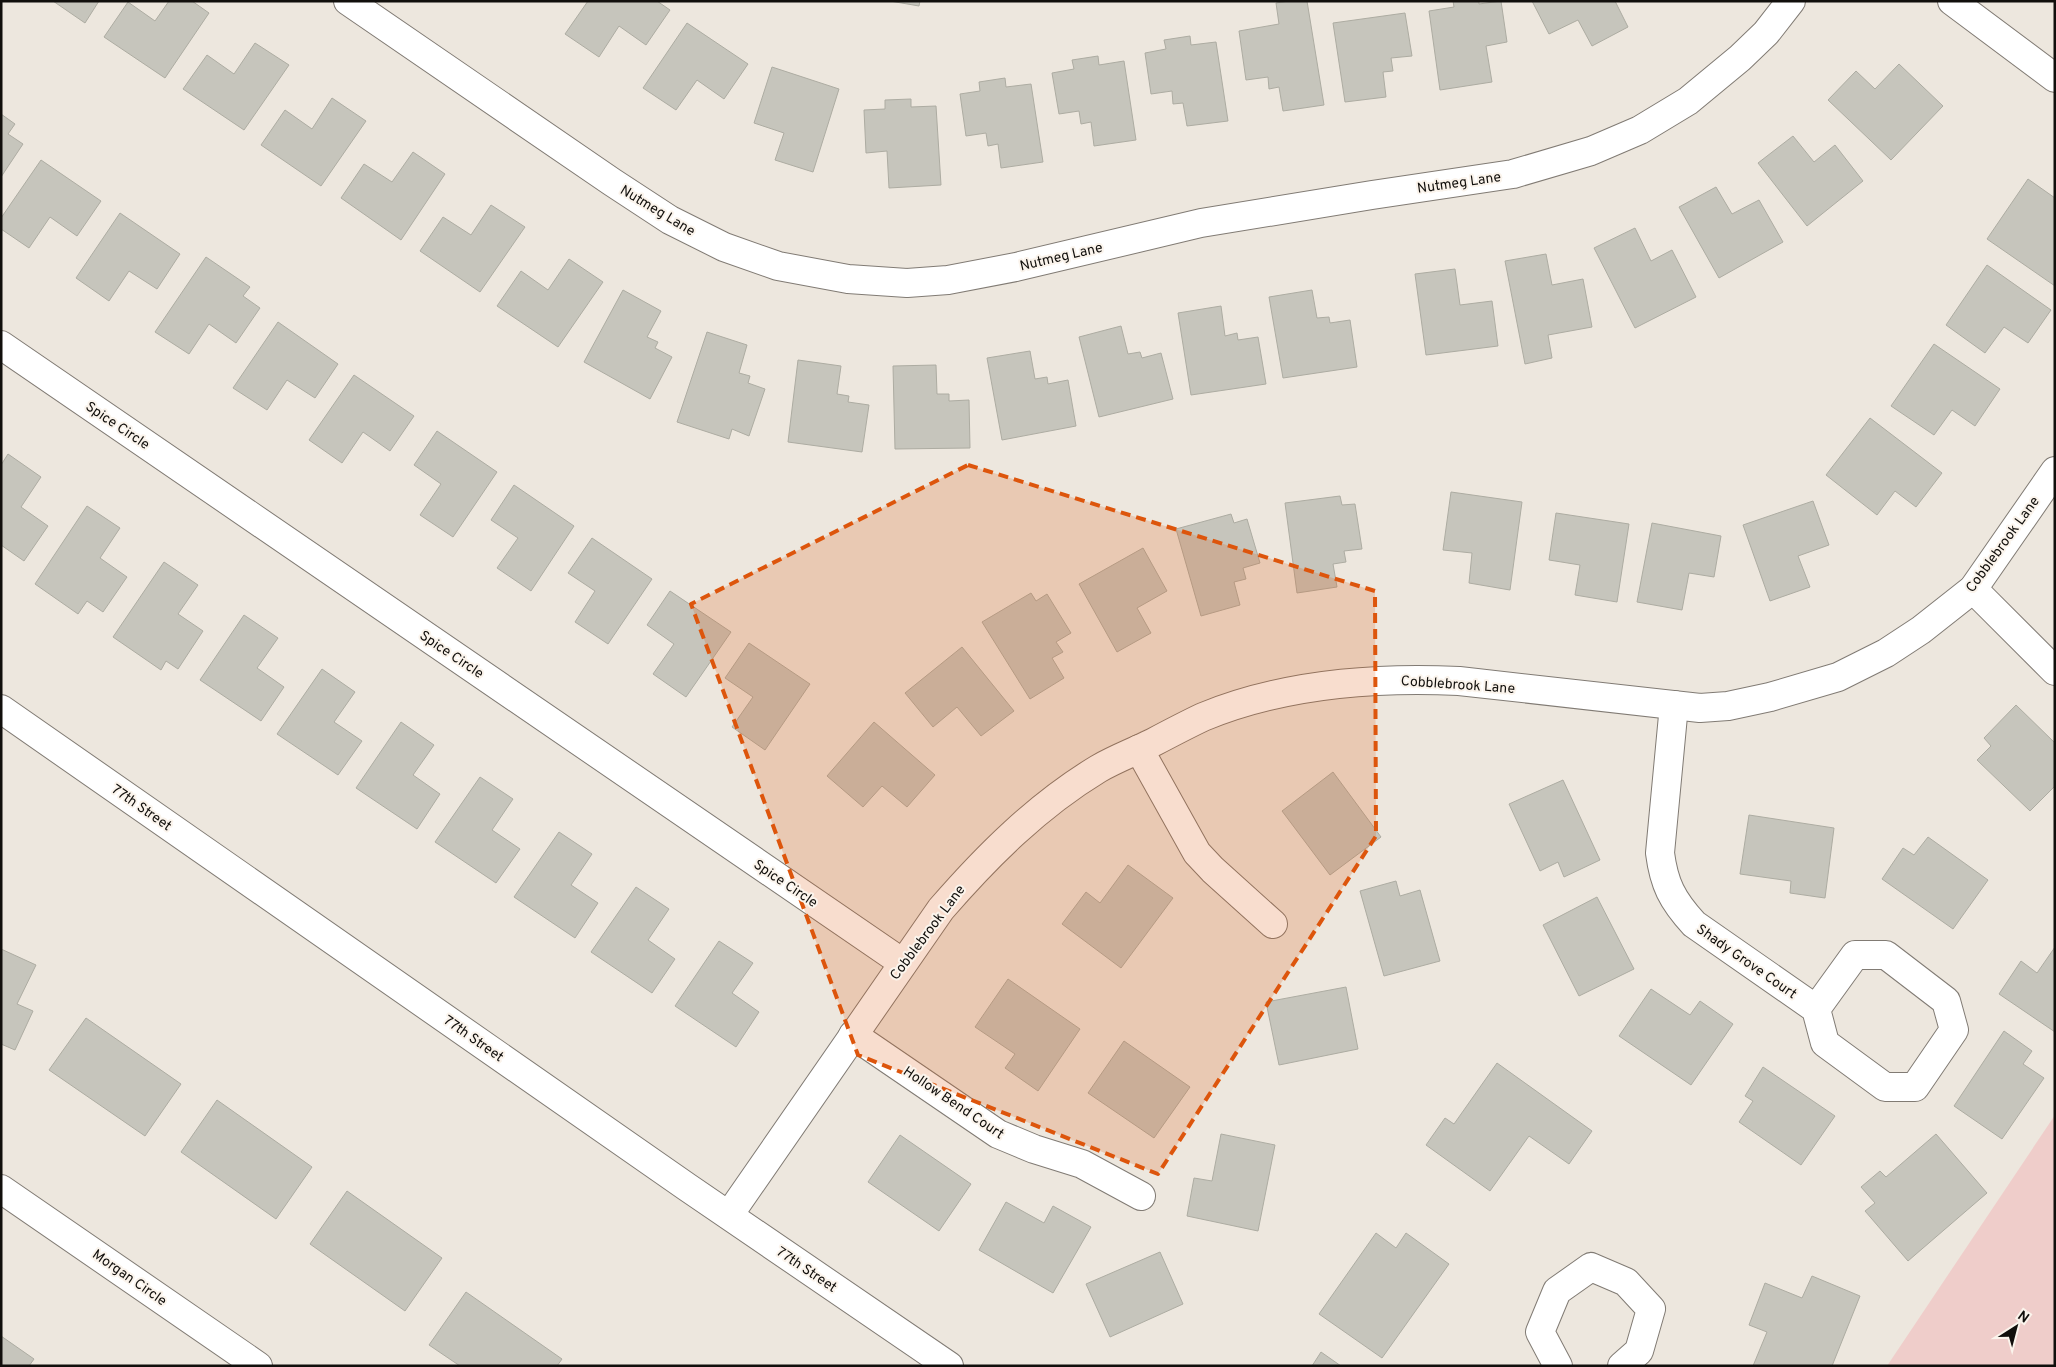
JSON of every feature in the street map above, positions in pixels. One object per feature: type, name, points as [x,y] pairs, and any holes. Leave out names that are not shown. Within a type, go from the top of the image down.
[{"type":"street","name":"Nutmeg Lane","points":[[348,1],[670,220],[724,247],[778,266],[848,279],[907,283],[948,280],[1016,267],[1201,223],[1513,174],[1591,151],[1640,130],[1688,101],[1740,58],[1766,32],[1791,1]]},
{"type":"street","points":[[1952,1],[2055,78]]},
{"type":"street","name":"Spice Circle","points":[[1,345],[903,963]]},
{"type":"street","name":"Cobblebrook Lane","points":[[729,1215],[941,910],[969,877],[1008,838],[1052,800],[1099,769],[1203,718],[1238,706],[1295,691],[1367,681],[1420,679],[1459,681],[1700,708],[1728,706],[1770,697],[1838,677],[1886,653],[1907,640],[1973,589],[2055,471]]},
{"type":"street","points":[[1973,589],[2055,671]]},
{"type":"street","name":"Shady Grove Court","points":[[1674,705],[1660,853],[1662,873],[1668,890],[1679,908],[1694,924],[1816,1009]]},
{"type":"street","name":"77th Street","points":[[1,709],[948,1366]]},
{"type":"street","points":[[1140,749],[1197,853],[1213,870],[1274,924]]},
{"type":"street","points":[[1855,955],[1886,955],[1946,1001],[1954,1030],[1914,1087],[1885,1087],[1825,1043],[1816,1009],[1855,955]]},
{"type":"street","name":"Hollow Bend Court","points":[[853,1035],[998,1134],[1034,1149],[1082,1164],[1141,1196]]},
{"type":"street","name":"Morgan Circle","points":[[1,1189],[258,1366]]},
{"type":"street","points":[[1558,1366],[1540,1332],[1557,1291],[1591,1267],[1626,1282],[1651,1310],[1639,1351],[1622,1366]]},
{"type":"highlighted area","points":[[968,465],[1375,591],[1376,836],[1158,1174],[858,1055],[691,604]]},
{"type":"shaded area","points":[[2055,1115],[2055,1366],[1887,1366]]},
{"type":"building","points":[[53,1],[99,1],[85,23]]},
{"type":"building","points":[[169,1],[192,1],[209,13],[165,78],[104,37],[128,2],[155,21]]},
{"type":"building","points":[[588,1],[657,1],[670,10],[646,45],[619,26],[599,57],[565,34]]},
{"type":"building","points":[[890,1],[920,1],[919,6]]},
{"type":"building","points":[[1307,1],[1324,105],[1283,111],[1279,87],[1269,89],[1268,77],[1246,80],[1239,31],[1279,24],[1276,3]]},
{"type":"building","points":[[1453,1],[1479,1],[1479,4],[1501,1],[1507,42],[1486,46],[1492,82],[1440,90],[1429,11],[1454,7]]},
{"type":"building","points":[[1532,1],[1615,1],[1628,27],[1592,46],[1578,20],[1549,34]]},
{"type":"building","points":[[1405,13],[1412,56],[1391,58],[1393,71],[1383,72],[1386,97],[1345,102],[1333,23]]},
{"type":"building","points":[[687,23],[748,64],[724,99],[697,80],[676,110],[643,88]]},
{"type":"building","points":[[1190,36],[1191,45],[1216,42],[1228,121],[1187,126],[1183,103],[1173,104],[1172,91],[1151,94],[1145,53],[1166,49],[1164,40]]},
{"type":"building","points":[[255,43],[289,65],[244,130],[183,89],[207,55],[234,74]]},
{"type":"building","points":[[1098,56],[1099,65],[1124,61],[1136,140],[1094,146],[1091,122],[1081,124],[1079,111],[1059,114],[1052,73],[1074,69],[1072,60]]},
{"type":"building","points":[[1899,64],[1943,106],[1891,160],[1828,100],[1856,71],[1875,89]]},
{"type":"building","points":[[772,67],[839,89],[813,172],[775,160],[784,133],[754,123]]},
{"type":"building","points":[[1005,78],[1006,87],[1031,84],[1043,162],[1001,168],[998,144],[988,146],[986,133],[966,136],[960,94],[980,91],[979,82]]},
{"type":"building","points":[[332,98],[366,121],[321,186],[261,145],[285,110],[312,129]]},
{"type":"building","points":[[911,99],[911,107],[936,106],[941,185],[889,188],[887,151],[866,153],[864,110],[885,109],[885,100]]},
{"type":"building","points":[[1,114],[15,124],[8,134],[23,144],[1,177]]},
{"type":"building","points":[[1793,136],[1814,162],[1835,145],[1863,181],[1807,226],[1758,163]]},
{"type":"building","points":[[413,152],[445,174],[401,240],[341,198],[364,164],[392,182]]},
{"type":"building","points":[[41,160],[101,201],[77,236],[50,217],[29,248],[1,229],[1,218]]},
{"type":"building","points":[[2028,179],[2055,198],[2055,286],[1987,239]]},
{"type":"building","points":[[1716,187],[1732,214],[1759,200],[1783,242],[1719,278],[1679,207]]},
{"type":"building","points":[[491,205],[525,227],[480,292],[420,251],[443,217],[471,235]]},
{"type":"building","points":[[120,213],[180,254],[157,289],[129,271],[109,301],[76,278]]},
{"type":"building","points":[[1635,228],[1651,261],[1672,250],[1696,297],[1635,328],[1594,248]]},
{"type":"building","points":[[1546,254],[1552,285],[1583,279],[1592,327],[1548,335],[1552,358],[1525,364],[1505,261]]},
{"type":"building","points":[[206,257],[250,287],[243,296],[260,308],[236,343],[209,324],[189,354],[155,332]]},
{"type":"building","points":[[569,259],[603,282],[558,347],[497,306],[521,271],[548,290]]},
{"type":"building","points":[[1987,265],[2051,310],[2028,343],[2004,327],[1985,353],[1946,325]]},
{"type":"building","points":[[1455,269],[1460,305],[1492,301],[1498,346],[1426,355],[1415,274]]},
{"type":"building","points":[[623,290],[661,311],[647,337],[658,342],[655,348],[672,357],[650,399],[584,362]]},
{"type":"building","points":[[1312,290],[1317,318],[1329,317],[1330,323],[1350,320],[1357,367],[1283,378],[1269,297]]},
{"type":"building","points":[[1221,306],[1225,336],[1237,333],[1238,340],[1258,337],[1266,384],[1191,395],[1178,313]]},
{"type":"building","points":[[278,322],[338,364],[315,398],[287,380],[267,410],[233,388]]},
{"type":"building","points":[[1121,326],[1128,354],[1140,352],[1142,358],[1161,353],[1173,399],[1099,417],[1079,337]]},
{"type":"building","points":[[707,332],[747,345],[739,373],[750,376],[748,383],[765,389],[749,436],[732,429],[729,439],[677,422]]},
{"type":"building","points":[[1934,344],[2000,389],[1975,426],[1952,410],[1934,435],[1891,406]]},
{"type":"building","points":[[1030,351],[1035,379],[1047,377],[1048,384],[1068,380],[1076,426],[1002,440],[987,358]]},
{"type":"building","points":[[798,360],[841,366],[837,394],[849,396],[848,402],[869,405],[862,452],[788,442]]},
{"type":"building","points":[[936,365],[937,394],[949,394],[949,401],[969,400],[970,448],[895,449],[893,366]]},
{"type":"building","points":[[354,375],[414,416],[390,451],[363,432],[342,463],[309,440]]},
{"type":"building","points":[[1870,418],[1942,473],[1916,507],[1895,491],[1877,515],[1826,475]]},
{"type":"building","points":[[437,431],[497,472],[453,537],[420,515],[441,484],[414,465]]},
{"type":"building","points":[[8,454],[41,477],[21,507],[48,526],[24,561],[1,545],[1,465]]},
{"type":"building","points":[[514,485],[574,526],[531,591],[497,568],[518,538],[491,520]]},
{"type":"building","points":[[1451,492],[1522,502],[1510,590],[1469,583],[1472,553],[1443,550]]},
{"type":"building","points":[[1340,496],[1342,505],[1355,504],[1362,549],[1344,551],[1346,562],[1333,564],[1337,587],[1297,593],[1285,503]]},
{"type":"building","points":[[1813,501],[1829,545],[1798,556],[1810,587],[1770,601],[1743,525]]},
{"type":"building","points":[[87,506],[120,528],[100,558],[127,577],[103,612],[87,601],[78,614],[35,584]]},
{"type":"building","points":[[1556,513],[1629,524],[1617,602],[1575,595],[1580,565],[1549,560]]},
{"type":"building","points":[[1231,514],[1234,523],[1247,519],[1260,563],[1243,568],[1246,579],[1234,582],[1240,605],[1201,616],[1176,529]]},
{"type":"building","points":[[1652,523],[1721,536],[1714,577],[1689,573],[1682,610],[1637,602]]},
{"type":"building","points":[[592,538],[652,579],[608,644],[575,622],[595,591],[568,573]]},
{"type":"building","points":[[1143,548],[1167,591],[1137,608],[1151,633],[1117,652],[1079,584]]},
{"type":"building","points":[[164,562],[198,585],[178,614],[203,631],[178,669],[166,661],[161,670],[113,637]]},
{"type":"building","points":[[670,591],[731,632],[686,697],[653,674],[674,644],[647,625]]},
{"type":"building","points":[[1031,593],[1036,601],[1047,594],[1071,633],[1056,642],[1063,652],[1052,658],[1064,678],[1030,699],[982,622]]},
{"type":"building","points":[[244,615],[278,638],[257,668],[284,687],[261,721],[200,680]]},
{"type":"building","points":[[749,643],[810,684],[765,750],[732,727],[753,697],[725,678]]},
{"type":"building","points":[[962,647],[1014,711],[981,736],[957,707],[933,727],[905,693]]},
{"type":"building","points":[[322,669],[355,692],[334,722],[362,741],[338,775],[277,734]]},
{"type":"building","points":[[2016,705],[2055,743],[2055,786],[2030,811],[1977,760],[1991,746],[1984,738]]},
{"type":"building","points":[[401,722],[434,745],[413,775],[440,794],[417,829],[356,788]]},
{"type":"building","points":[[874,722],[935,775],[907,807],[882,786],[863,807],[827,776]]},
{"type":"building","points":[[1333,772],[1381,837],[1330,875],[1282,811]]},
{"type":"building","points":[[480,777],[513,799],[492,830],[520,849],[496,883],[435,842]]},
{"type":"building","points":[[1563,780],[1600,860],[1564,877],[1558,862],[1540,871],[1509,804]]},
{"type":"building","points":[[1749,815],[1834,828],[1825,898],[1790,893],[1791,881],[1740,874]]},
{"type":"building","points":[[559,832],[592,854],[571,885],[598,903],[575,938],[514,897]]},
{"type":"building","points":[[1928,837],[1988,880],[1953,929],[1882,879],[1903,848],[1914,855]]},
{"type":"building","points":[[1128,865],[1173,898],[1121,968],[1062,924],[1086,892],[1100,903]]},
{"type":"building","points":[[1396,881],[1400,896],[1420,890],[1440,961],[1384,976],[1360,891]]},
{"type":"building","points":[[636,887],[669,909],[648,940],[675,959],[652,993],[591,952]]},
{"type":"building","points":[[1597,897],[1634,969],[1579,996],[1543,925]]},
{"type":"building","points":[[719,941],[753,963],[732,993],[759,1012],[736,1047],[675,1006]]},
{"type":"building","points":[[2055,947],[2055,1032],[1999,994],[2021,961],[2037,973]]},
{"type":"building","points":[[1,949],[36,965],[17,1004],[33,1011],[15,1050],[1,1044]]},
{"type":"building","points":[[1008,979],[1080,1029],[1038,1091],[1005,1068],[1015,1054],[975,1027]]},
{"type":"building","points":[[1346,987],[1358,1049],[1279,1065],[1266,1002]]},
{"type":"building","points":[[1651,989],[1690,1015],[1700,1001],[1733,1024],[1691,1085],[1619,1036]]},
{"type":"building","points":[[86,1018],[181,1084],[145,1136],[49,1070]]},
{"type":"building","points":[[2004,1031],[2032,1051],[2023,1064],[2044,1078],[2002,1139],[1954,1106]]},
{"type":"building","points":[[1124,1041],[1190,1087],[1154,1138],[1088,1093]]},
{"type":"building","points":[[1497,1063],[1592,1131],[1569,1164],[1529,1136],[1490,1191],[1426,1145],[1445,1118],[1454,1124]]},
{"type":"building","points":[[1763,1067],[1835,1116],[1801,1165],[1739,1122],[1753,1101],[1745,1096]]},
{"type":"building","points":[[217,1100],[312,1167],[276,1219],[181,1152]]},
{"type":"building","points":[[1221,1134],[1275,1145],[1258,1231],[1187,1216],[1194,1178],[1212,1181]]},
{"type":"building","points":[[1936,1134],[1987,1193],[1908,1261],[1865,1211],[1875,1203],[1861,1187],[1880,1171],[1886,1177]]},
{"type":"building","points":[[900,1135],[971,1184],[939,1231],[868,1182]]},
{"type":"building","points":[[347,1191],[442,1258],[405,1311],[310,1244]]},
{"type":"building","points":[[1006,1202],[1044,1223],[1053,1206],[1091,1227],[1053,1293],[979,1250]]},
{"type":"building","points":[[1376,1233],[1396,1248],[1406,1233],[1449,1264],[1382,1358],[1319,1314]]},
{"type":"building","points":[[1160,1252],[1183,1304],[1110,1337],[1086,1284]]},
{"type":"building","points":[[1812,1276],[1860,1296],[1832,1366],[1753,1366],[1767,1332],[1749,1325],[1765,1283],[1802,1298]]},
{"type":"building","points":[[466,1292],[562,1359],[557,1366],[460,1366],[429,1345]]},
{"type":"building","points":[[1,1336],[34,1359],[29,1366],[1,1366]]},
{"type":"building","points":[[1321,1352],[1341,1366],[1312,1366]]}]
